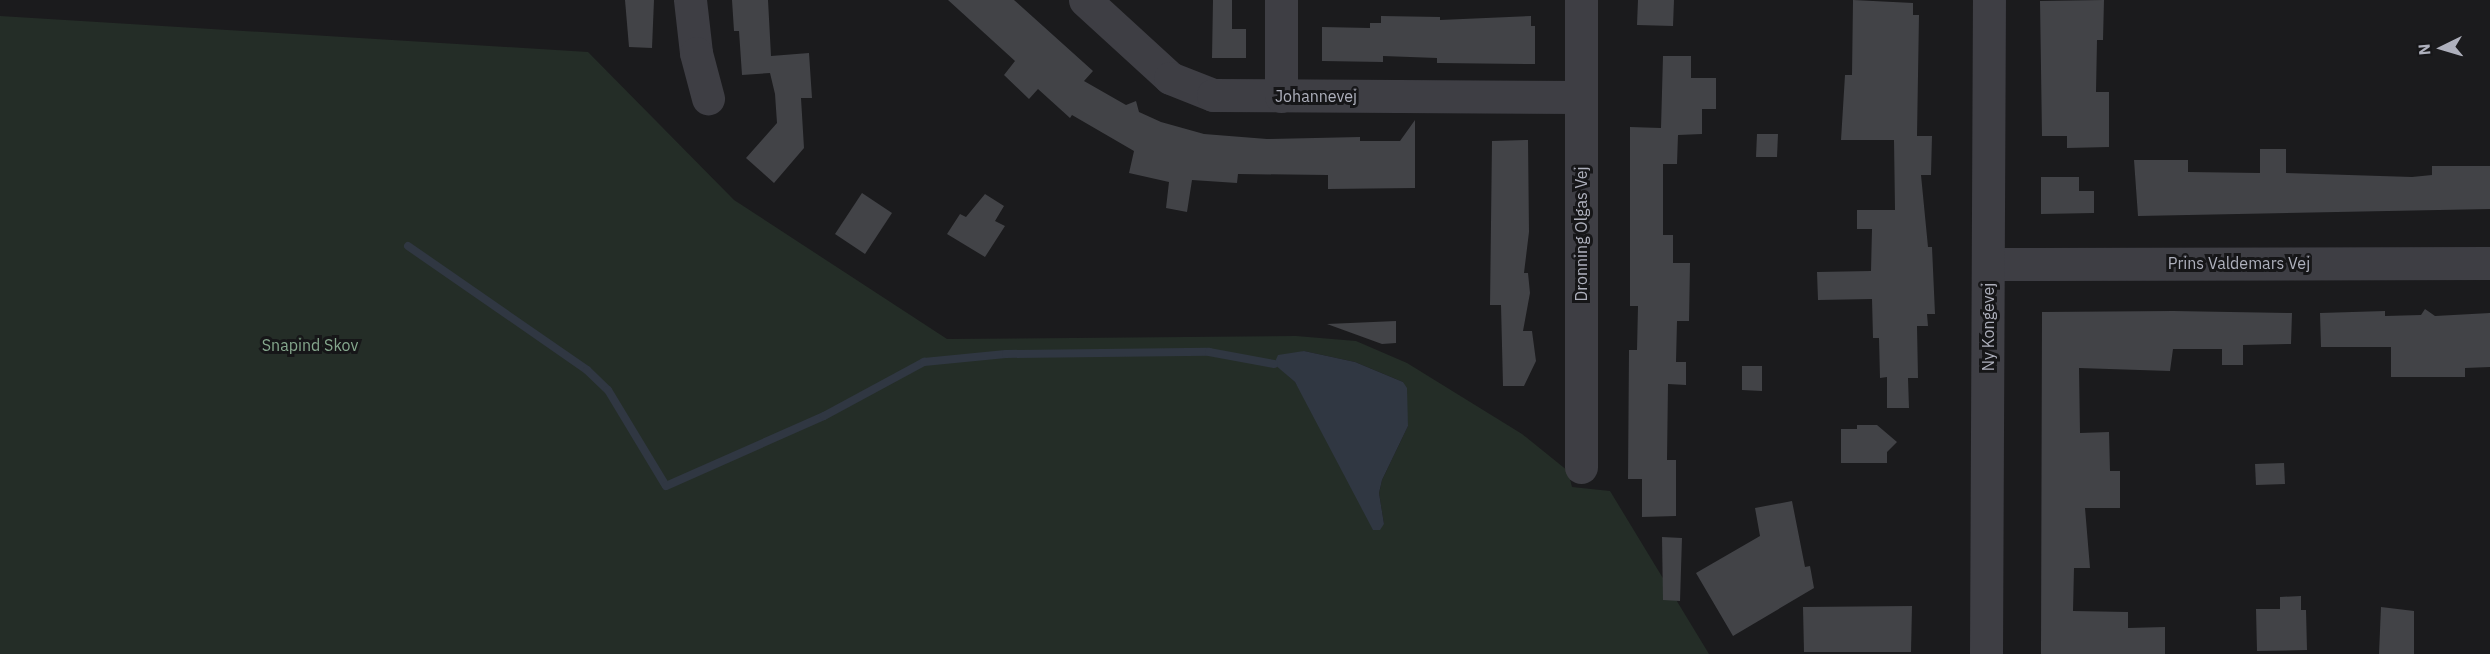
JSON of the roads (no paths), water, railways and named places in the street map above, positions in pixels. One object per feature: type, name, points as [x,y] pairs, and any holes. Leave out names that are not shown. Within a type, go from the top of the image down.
[{"type":"street","points":[[690,0],[696,53],[708,98]]},
{"type":"street","name":"Johannevej","points":[[1085,0],[1170,78],[1213,95],[1581,97]]},
{"type":"street","points":[[1281,0],[1281,96]]},
{"type":"street","name":"Dronning Olgas Vej","points":[[1581,0],[1581,467]]},
{"type":"street","name":"Ny Kongevej","points":[[1986,654],[1989,0]]},
{"type":"street","name":"Prins Valdemars Vej","points":[[1989,264],[2490,263]]},
{"type":"waterway","points":[[408,246],[587,370],[608,390],[666,486],[824,416],[924,362],[1006,354],[1209,352],[1274,364]]},
{"type":"park label","name":"Snapind Skov","points":[[310,345]]}]
